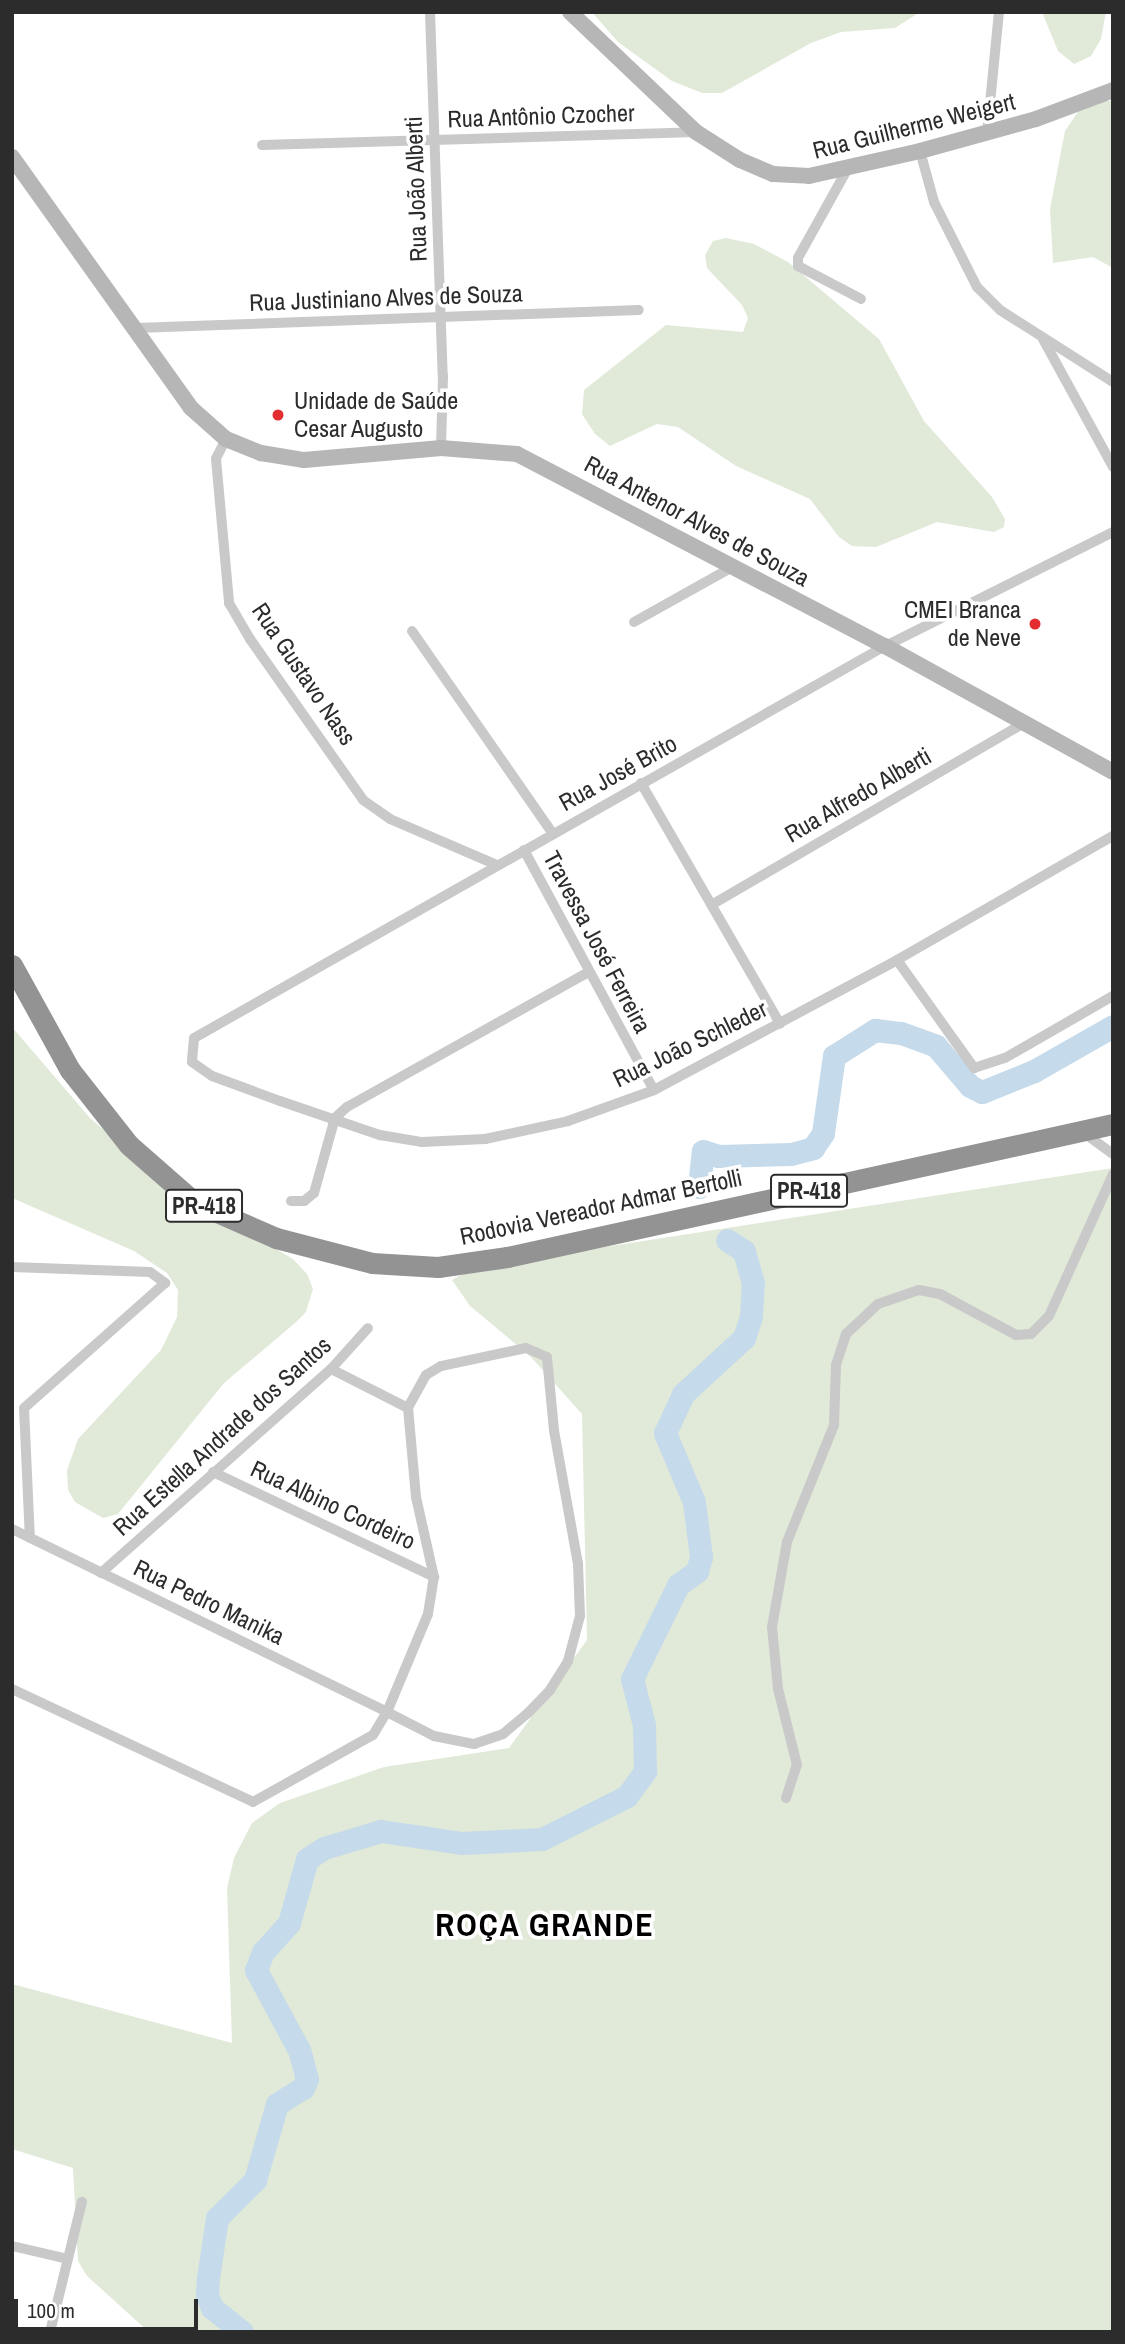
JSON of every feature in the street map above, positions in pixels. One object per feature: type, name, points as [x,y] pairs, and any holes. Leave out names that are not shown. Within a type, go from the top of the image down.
[{"type":"highway","name":"Rodovia Vereador Admar Bertolli","points":[[12,965],[70,1070],[129,1145],[194,1202],[276,1238],[372,1263],[438,1266],[507,1257],[1112,1124]]},
{"type":"main road","name":"Rua Guilherme Weigert","points":[[570,12],[696,132],[740,160],[773,174],[809,176],[920,151],[987,134],[1113,90]]},
{"type":"main road","points":[[12,157],[191,408],[226,439]]},
{"type":"main road","name":"Rua Antenor Alves de Souza","points":[[226,439],[261,453],[304,460],[441,448],[517,454],[885,646],[1113,772]]},
{"type":"street","name":"Rua João Alberti","points":[[430,12],[441,316],[441,448]]},
{"type":"street","points":[[987,134],[999,12]]},
{"type":"street","name":"Rua Antônio Czocher","points":[[262,145],[696,132]]},
{"type":"street","points":[[920,151],[934,202],[977,287],[1000,310],[1113,383]]},
{"type":"street","points":[[848,168],[798,258],[799,265],[860,299]]},
{"type":"street","name":"Rua Justiniano Alves de Souza","points":[[136,328],[639,310]]},
{"type":"street","points":[[1042,337],[1113,467]]},
{"type":"street","name":"Rua Gustavo Nass","points":[[226,439],[216,459],[229,603],[250,639],[363,800],[390,819],[498,865]]},
{"type":"street","name":"Rua José Brito","points":[[212,1076],[192,1062],[189,1048],[194,1038],[885,646],[1113,532]]},
{"type":"street","points":[[634,622],[734,566]]},
{"type":"street","points":[[412,631],[553,834]]},
{"type":"street","name":"Rua Alfredo Alberti","points":[[713,904],[1024,723]]},
{"type":"street","points":[[641,783],[713,904],[779,1024]]},
{"type":"street","name":"Rua João Schleder","points":[[212,1076],[380,1135],[422,1142],[485,1139],[568,1121],[654,1090],[897,960],[1113,836]]},
{"type":"street","name":"Travessa José Ferreira","points":[[524,850],[587,973],[654,1090]]},
{"type":"street","points":[[897,960],[974,1068],[1005,1058],[1113,996]]},
{"type":"street","points":[[290,1201],[304,1201],[314,1193],[335,1118],[587,973]]},
{"type":"street","points":[[1081,1131],[1113,1154]]},
{"type":"street","points":[[786,1798],[797,1765],[776,1679],[772,1627],[787,1542],[834,1425],[836,1365],[846,1334],[878,1304],[919,1290],[940,1294],[1016,1335],[1031,1334],[1049,1316],[1113,1174]]},
{"type":"street","points":[[12,1267],[150,1272],[164,1283],[24,1408],[30,1538]]},
{"type":"street","name":"Rua Estella Andrade dos Santos","points":[[101,1573],[331,1368],[368,1328]]},
{"type":"street","name":"Rua Pedro Manika","points":[[12,1529],[434,1736],[474,1744],[503,1734],[550,1690],[568,1661],[580,1616],[578,1564],[554,1430],[547,1357],[526,1348],[441,1366],[426,1375],[408,1408]]},
{"type":"street","points":[[12,1689],[253,1802],[373,1735],[387,1712],[428,1614],[435,1577],[416,1497],[408,1408],[331,1368]]},
{"type":"street","name":"Rua Albino Cordeiro","points":[[214,1472],[435,1577]]},
{"type":"street","points":[[50,2332],[82,2202]]},
{"type":"street","points":[[12,2246],[68,2259]]},
{"type":"green space","points":[[592,12],[920,12],[895,28],[841,32],[811,43],[722,93],[702,93],[672,81],[618,42]]},
{"type":"green space","points":[[1042,12],[1106,12],[1101,39],[1091,56],[1074,64],[1058,51]]},
{"type":"green space","points":[[1096,101],[1113,101],[1113,268],[1093,257],[1053,263],[1050,209],[1065,131],[1081,107]]},
{"type":"green space","points":[[726,238],[754,244],[788,262],[879,339],[924,421],[992,497],[1005,519],[1004,527],[994,532],[937,522],[876,547],[852,546],[839,537],[810,499],[736,466],[678,427],[657,424],[610,446],[595,434],[582,414],[584,390],[666,325],[743,332],[748,318],[742,305],[707,268],[705,255],[713,241]]},
{"type":"green space","points":[[12,1027],[90,1118],[169,1186],[293,1259],[307,1274],[313,1289],[306,1312],[224,1383],[118,1514],[103,1518],[75,1502],[68,1490],[67,1470],[78,1439],[161,1350],[177,1317],[178,1290],[167,1273],[134,1251],[12,1198]]},
{"type":"green space","points":[[1113,1168],[1113,2332],[149,2332],[87,2276],[78,2261],[73,2168],[12,2149],[12,1984],[232,2043],[227,1888],[234,1858],[252,1823],[280,1803],[384,1767],[509,1748],[587,1640],[582,1414],[530,1356],[470,1306],[452,1280],[476,1267]]},
{"type":"waterway","points":[[699,1187],[703,1151],[718,1156],[791,1154],[813,1148],[823,1133],[834,1056],[875,1030],[901,1033],[936,1046],[970,1086],[982,1092],[1034,1071],[1113,1026]]},
{"type":"waterway","points":[[242,2332],[212,2308],[207,2295],[208,2278],[217,2218],[255,2180],[277,2104],[303,2088],[307,2079],[299,2050],[256,1970],[263,1952],[289,1923],[307,1859],[324,1848],[381,1831],[461,1843],[542,1839],[627,1796],[645,1771],[644,1725],[632,1679],[678,1585],[697,1571],[701,1557],[694,1502],[665,1433],[683,1394],[744,1338],[751,1316],[753,1283],[744,1251],[727,1240]]},
{"type":"place","name":"Unidade de Saúde Cesar Augusto","points":[[278,415]]},
{"type":"place","name":"CMEI Branca de Neve","points":[[1035,624]]},
{"type":"district","name":"ROÇA GRANDE","points":[[545,1925]]}]
